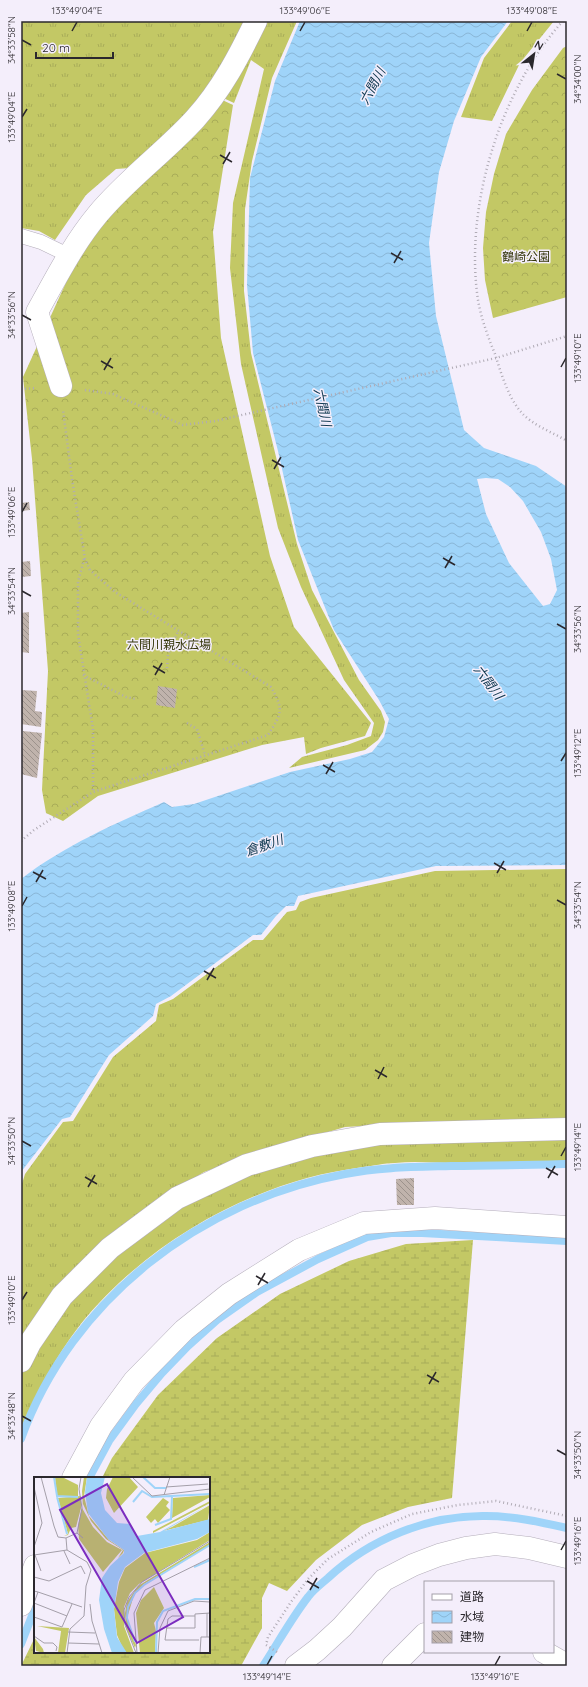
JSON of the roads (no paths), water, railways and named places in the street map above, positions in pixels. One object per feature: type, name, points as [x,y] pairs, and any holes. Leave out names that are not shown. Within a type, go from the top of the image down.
[{"type":"street","points":[[60,386],[29,310],[98,214],[120,191],[195,120],[214,96],[235,64],[256,21]]},
{"type":"street","points":[[21,1361],[30,1343],[62,1296],[110,1248],[177,1198],[247,1165],[312,1146],[380,1134],[567,1128]]},
{"type":"street","points":[[73,1477],[101,1426],[140,1375],[184,1330],[229,1294],[299,1250],[364,1223],[435,1218],[567,1227]]},
{"type":"street","points":[[289,1661],[317,1650],[342,1627],[384,1580],[413,1565],[439,1555],[466,1548],[495,1544],[529,1548],[567,1557]]},
{"type":"street","points":[[21,1605],[34,1569]]},
{"type":"street","points":[[393,1666],[424,1635]]},
{"type":"street","points":[[546,1653],[567,1665]]},
{"type":"lane","points":[[21,236],[41,242],[68,255]]},
{"type":"water","points":[[300,21],[508,21],[481,57],[454,121],[439,172],[429,243],[436,316],[464,430],[484,448],[536,466],[567,487],[567,865],[436,866],[298,896],[294,906],[286,906],[261,935],[253,935],[171,996],[156,1004],[153,1016],[109,1055],[70,1117],[62,1119],[21,1172],[21,879],[54,856],[90,836],[164,802],[172,807],[194,804],[290,772],[350,759],[372,752],[384,737],[389,719],[379,700],[334,630],[298,540],[278,451],[253,353],[247,285],[250,178],[275,81]],"holes":[[[477,479],[498,479],[510,487],[523,501],[541,532],[551,559],[557,590],[550,604],[543,606],[509,563],[486,514]]]},
{"type":"waterway","points":[[21,1439],[43,1388],[73,1342],[108,1300],[148,1264],[193,1232],[241,1207],[292,1187],[345,1174],[371,1170],[424,1167],[567,1164]]},
{"type":"waterway","points":[[90,1477],[109,1441],[136,1404],[162,1373],[188,1346],[217,1320],[257,1292],[318,1259],[367,1237],[391,1233],[422,1233],[567,1241]]},
{"type":"waterway","points":[[263,1666],[312,1592],[344,1564],[381,1541],[422,1525],[464,1517],[486,1516],[516,1518],[567,1528]]},
{"type":"waterway","points":[[21,1644],[34,1611]]},
{"type":"water label","name":"六間川","points":[[372,86]]},
{"type":"water label","name":"六間川","points":[[323,407]]},
{"type":"water label","name":"六間川","points":[[489,682]]},
{"type":"water label","name":"倉敷川","points":[[264,845]]},
{"type":"park label","name":"鶴崎公園","points":[[526,256]]},
{"type":"park label","name":"六間川親水広場","points":[[169,644]]}]
